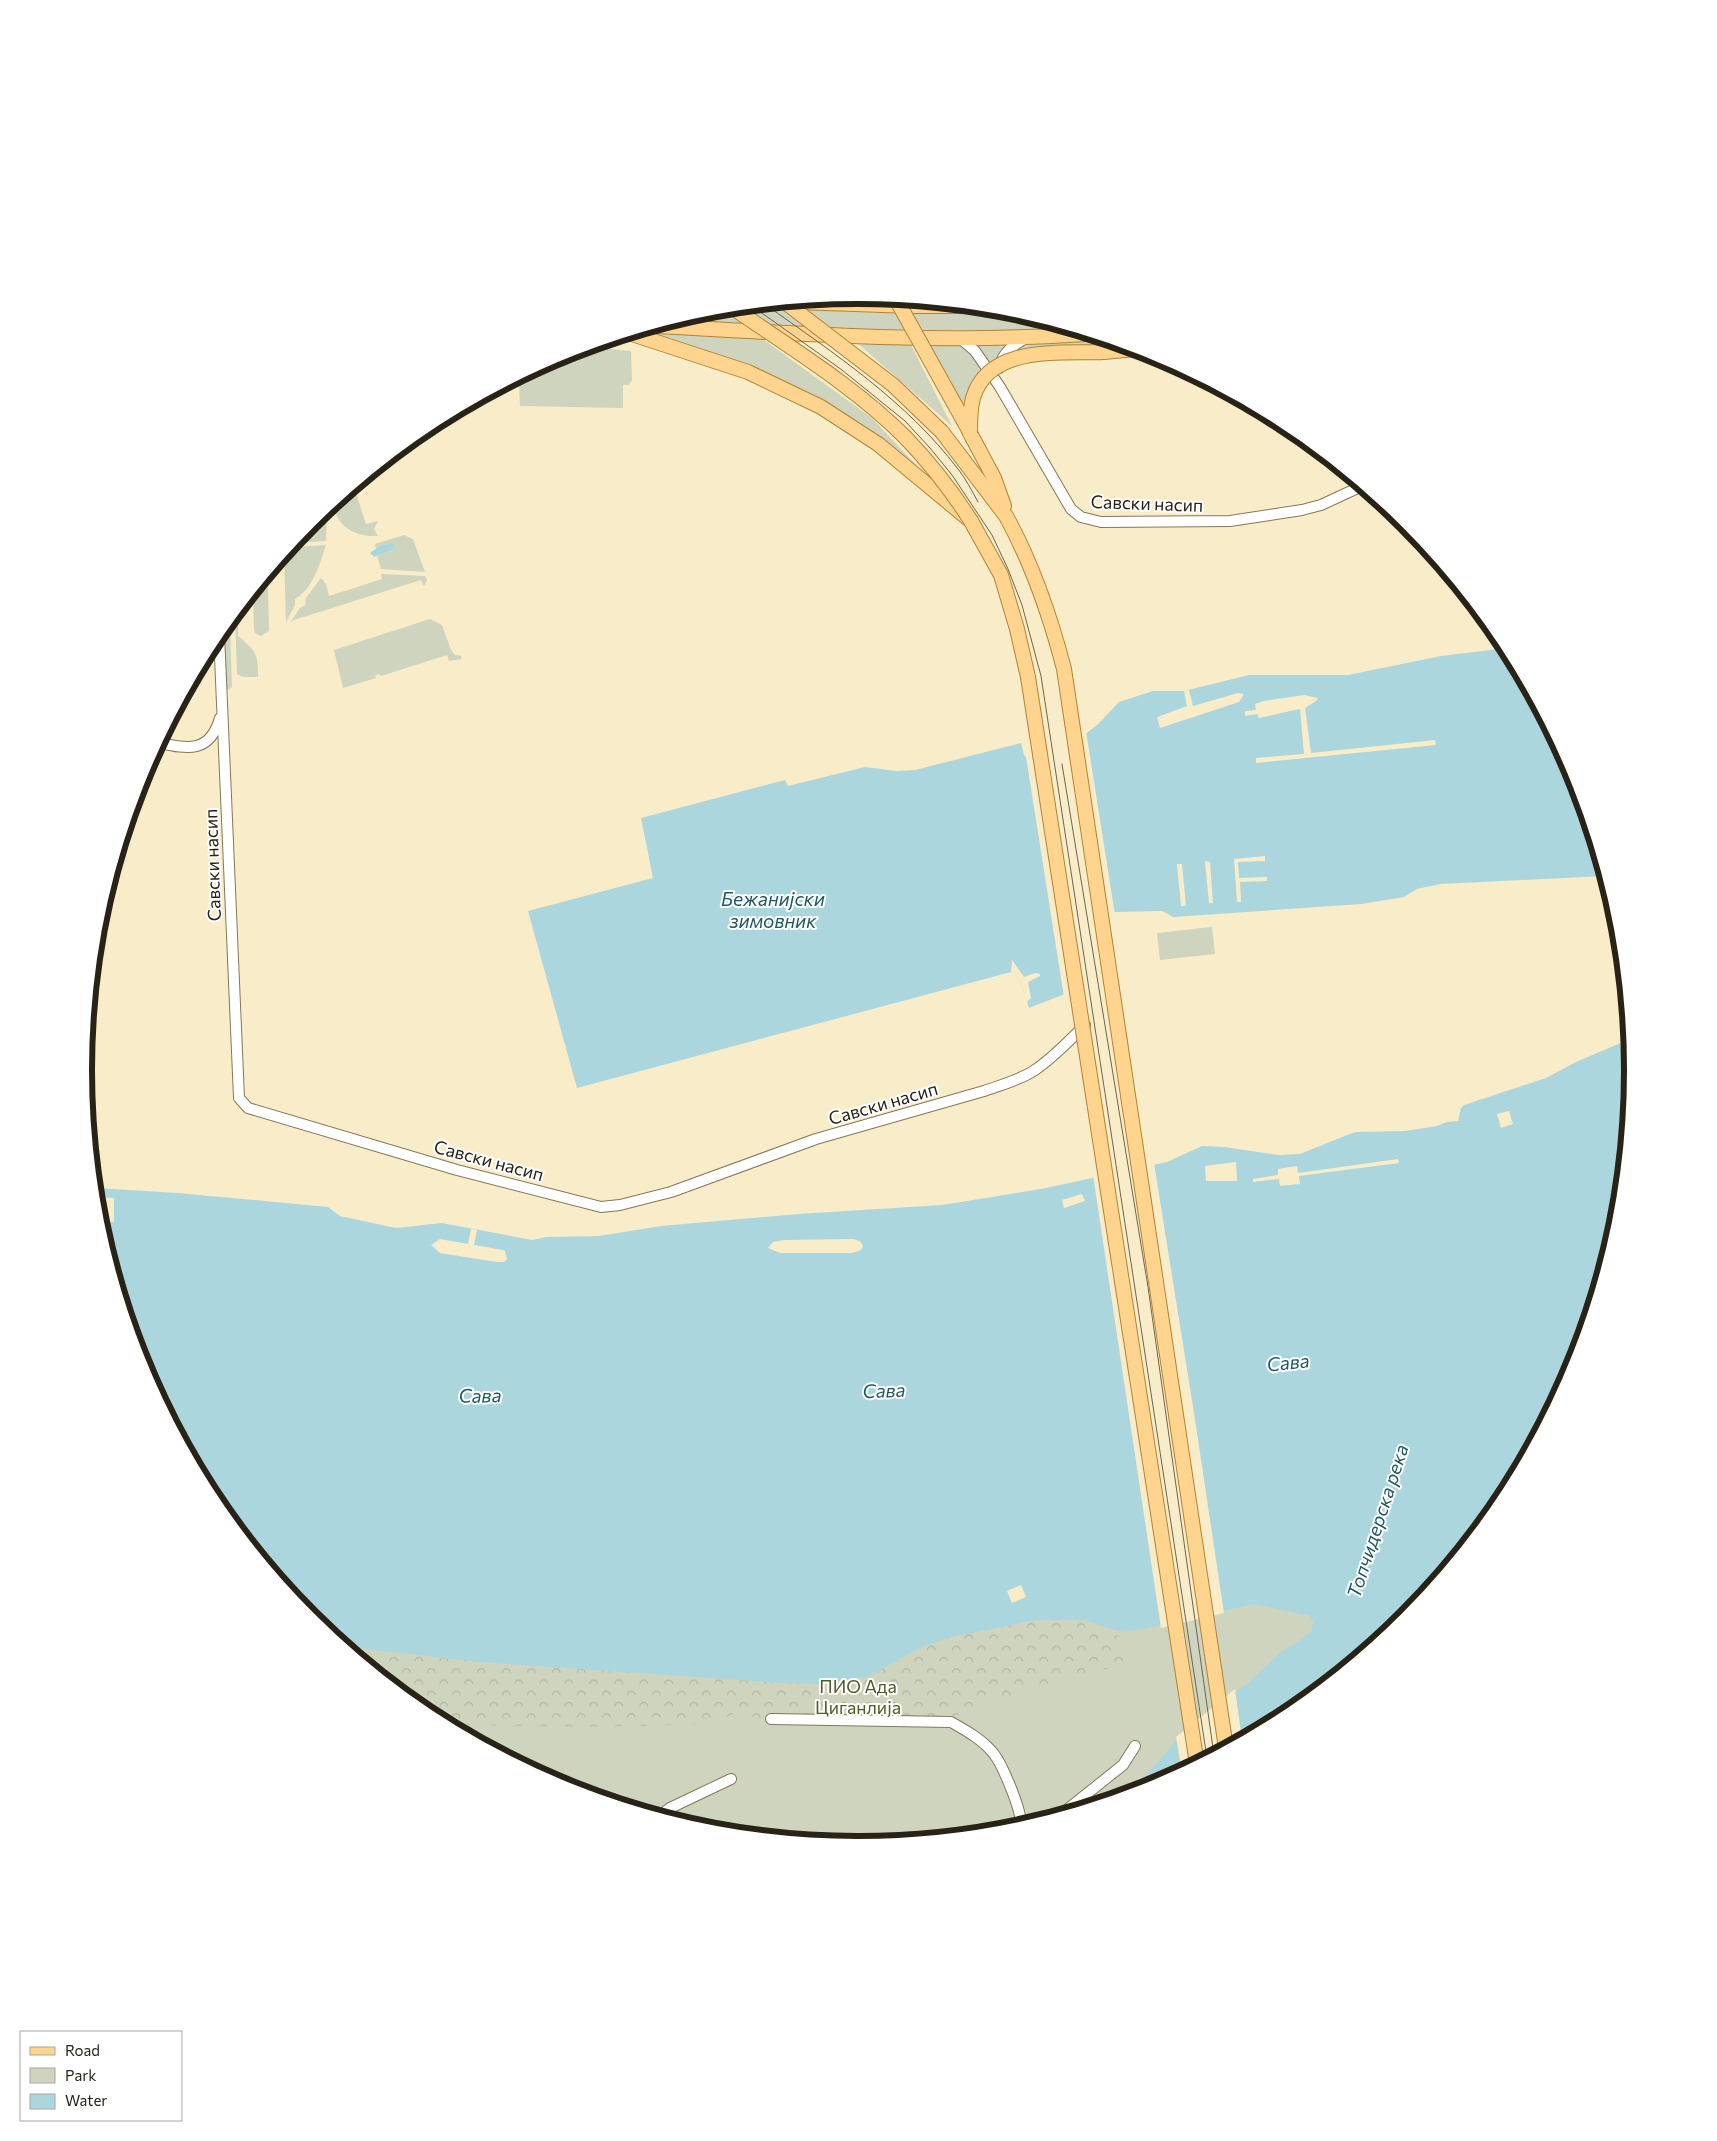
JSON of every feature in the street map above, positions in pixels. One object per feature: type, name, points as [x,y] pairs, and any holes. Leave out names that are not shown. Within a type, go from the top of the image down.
[{"type":"main road","points":[[900,306],[994,478],[1004,504],[1006,516]]},
{"type":"main road","points":[[792,308],[914,404],[952,442],[1006,516],[1040,588],[1064,669],[1225,1743]]},
{"type":"main road","points":[[741,314],[841,384],[886,420],[919,452],[938,474],[971,521],[1001,576],[1017,629],[1028,677],[1196,1758]]},
{"type":"main road","points":[[676,327],[858,338],[961,339],[1070,335]]},
{"type":"main road","points":[[640,337],[748,372],[800,396],[852,426],[878,444],[971,521]]},
{"type":"main road","points":[[970,433],[970,411],[975,393],[983,379],[1000,365],[1014,359],[1035,354],[1119,351]]},
{"type":"street","points":[[1000,387],[998,372],[1002,358],[1010,348],[1028,337]]},
{"type":"street","name":"Савски насип","points":[[961,339],[974,351],[1000,387],[1071,509],[1081,517],[1091,520],[1156,523],[1247,519],[1321,505],[1356,489]]},
{"type":"street","name":"Савски насип","points":[[220,648],[239,1098],[248,1108],[457,1170],[601,1207],[620,1205],[671,1192],[816,1139],[984,1092],[1035,1070],[1062,1048],[1088,1022]]},
{"type":"street","name":"Савски насип","points":[[166,744],[192,748],[201,746],[213,735],[222,712]]},
{"type":"street","points":[[771,1719],[951,1722],[974,1735],[995,1755],[1018,1805],[1022,1819]]},
{"type":"street","points":[[1072,1805],[1123,1766],[1134,1746]]},
{"type":"street","points":[[666,1811],[731,1779]]},
{"type":"green space","points":[[783,309],[883,313],[975,314],[1008,319],[1051,330],[1035,331],[834,329],[699,321]]},
{"type":"green space","points":[[657,332],[760,337],[872,418],[920,469],[842,413],[649,334]]},
{"type":"green space","points":[[1078,337],[1108,346],[1011,354],[1029,341]]},
{"type":"green space","points":[[1015,340],[995,363],[989,363],[973,341]]},
{"type":"green space","points":[[855,341],[910,343],[952,426]]},
{"type":"green space","points":[[929,342],[962,344],[983,371],[965,412]]},
{"type":"green space","points":[[603,348],[631,351],[632,380],[629,385],[623,385],[623,408],[520,406],[520,383]]},
{"type":"green space","points":[[356,493],[366,524],[378,521],[374,529],[378,536],[355,533],[343,525],[335,512]]},
{"type":"green space","points":[[327,520],[326,541],[304,542]]},
{"type":"green space","points":[[404,535],[413,539],[425,572],[381,569],[377,556],[392,550],[394,544],[381,545],[376,549],[375,544]]},
{"type":"green space","points":[[326,545],[315,575],[307,589],[295,599],[295,605],[286,622],[284,564],[301,546]]},
{"type":"green space","points":[[381,574],[425,576],[427,580],[424,586],[421,580],[294,620],[290,623],[300,608],[305,605],[306,598],[321,578],[326,584],[329,596],[382,579]]},
{"type":"green space","points":[[264,588],[268,588],[269,631],[261,636],[255,633],[253,601]]},
{"type":"green space","points":[[430,619],[442,625],[451,650],[455,655],[461,656],[462,659],[449,661],[447,655],[381,676],[379,674],[375,676],[376,678],[343,688],[334,650]]},
{"type":"green space","points":[[238,622],[238,636],[255,653],[258,677],[243,677],[237,674],[235,626]]},
{"type":"green space","points":[[230,633],[232,687],[226,691],[224,642]]},
{"type":"green space","points":[[1212,927],[1215,954],[1160,960],[1157,933]]},
{"type":"green space","name":"ПИО Ада Циганлија","points":[[1420,1591],[1364,1646],[1325,1678],[1241,1734],[1197,1758],[1105,1796],[1057,1810],[1008,1822],[909,1835],[808,1835],[759,1830],[709,1822],[612,1796],[520,1758],[475,1734],[392,1678],[353,1646],[323,1618]]},
{"type":"green space","points":[[1036,1620],[1083,1620],[1121,1637],[1124,1664],[1021,1692],[961,1712],[951,1722],[757,1719],[740,1710],[714,1724],[594,1727],[465,1725],[460,1725],[433,1707],[392,1678],[355,1648],[781,1683],[870,1676],[917,1649],[947,1638]]},
{"type":"water","points":[[395,543],[392,550],[374,557],[370,553],[381,545]]},
{"type":"water","name":"Бежанијски зимовник","points":[[1498,649],[1546,732],[1584,824],[1599,876],[1441,884],[1417,889],[1404,897],[1361,904],[1173,917],[1162,911],[1103,913],[1073,924],[1070,992],[1029,1008],[1020,980],[1011,972],[577,1088],[528,911],[653,878],[641,818],[785,780],[788,786],[865,767],[896,771],[915,770],[1021,743],[1024,755],[1035,768],[1047,766],[1098,724],[1119,702],[1153,691],[1184,691],[1249,675],[1348,675],[1441,656]]},
{"type":"water","points":[[1623,1042],[1623,1121],[1618,1170],[1610,1220],[1584,1317],[1546,1409],[1522,1454],[1466,1537],[1434,1576],[1364,1646],[1325,1678],[1241,1734],[1197,1758],[1140,1783],[1182,1734],[1249,1682],[1281,1652],[1312,1630],[1313,1622],[1310,1616],[1254,1604],[1144,1629],[1122,1632],[1083,1620],[1036,1620],[947,1638],[917,1649],[870,1676],[829,1684],[781,1683],[480,1662],[356,1648],[317,1612],[283,1576],[251,1537],[195,1454],[171,1409],[133,1317],[107,1220],[102,1188],[178,1193],[328,1207],[340,1216],[396,1228],[442,1223],[532,1240],[546,1237],[599,1236],[661,1226],[798,1214],[942,1205],[1041,1189],[1167,1162],[1202,1146],[1224,1147],[1278,1155],[1300,1154],[1355,1132],[1405,1131],[1458,1121],[1461,1108],[1464,1105],[1546,1078],[1576,1062]]},
{"type":"pier","points":[[1189,690],[1193,706],[1238,693],[1244,694],[1239,702],[1160,728],[1157,717],[1187,706],[1184,691]]},
{"type":"pier","points":[[1304,695],[1318,698],[1305,708],[1311,753],[1435,740],[1436,745],[1256,763],[1256,758],[1304,754],[1300,709],[1259,718],[1257,714],[1245,716],[1245,711],[1256,710],[1255,704],[1264,701]]},
{"type":"pier","points":[[1086,731],[1115,915],[1103,916],[1064,931],[1072,994],[1064,997],[1024,744],[1026,754],[1037,766],[1045,764]]},
{"type":"pier","points":[[1265,856],[1265,861],[1238,862],[1239,878],[1267,877],[1267,881],[1240,882],[1241,902],[1237,902],[1234,859]]},
{"type":"pier","points":[[1205,861],[1210,862],[1213,903],[1209,903]]},
{"type":"pier","points":[[1177,864],[1182,864],[1186,906],[1181,906]]},
{"type":"pier","points":[[1012,960],[1024,977],[1035,973],[1040,974],[1040,976],[1028,982],[1031,998],[1027,1002],[1020,980],[1011,972]]},
{"type":"pier","points":[[1509,1111],[1513,1124],[1501,1128],[1497,1114]]},
{"type":"pier","points":[[1398,1159],[1399,1163],[1299,1176],[1300,1184],[1280,1186],[1279,1179],[1253,1182],[1253,1179],[1278,1175],[1278,1169],[1297,1166],[1298,1173]]},
{"type":"pier","points":[[1236,1162],[1237,1181],[1206,1181],[1205,1166]]},
{"type":"pier","points":[[1154,1163],[1224,1613],[1161,1628],[1093,1175]]},
{"type":"pier","points":[[1082,1194],[1085,1201],[1064,1208],[1062,1200]]},
{"type":"pier","points":[[103,1197],[114,1198],[114,1222],[107,1222]]},
{"type":"pier","points":[[471,1229],[477,1230],[474,1245],[503,1250],[507,1259],[504,1262],[497,1262],[440,1253],[431,1245],[440,1239],[468,1244]]},
{"type":"pier","points":[[854,1239],[861,1242],[863,1246],[861,1250],[852,1253],[780,1253],[768,1248],[773,1242],[784,1240]]},
{"type":"pier","points":[[1021,1585],[1026,1597],[1012,1603],[1007,1591]]},
{"type":"pier","points":[[1235,1689],[1241,1734],[1181,1765],[1176,1737]]},
{"type":"tram line","points":[[772,310],[843,360],[893,400],[938,444],[958,469],[978,502]]},
{"type":"tram line","points":[[759,311],[842,370],[905,421],[930,448],[952,475],[992,535],[1022,605],[1041,676],[1206,1753]]},
{"type":"tram line","points":[[1062,764],[1148,1287],[1213,1749]]},
{"type":"water label","name":"Сава","points":[[1288,1362]]},
{"type":"water label","name":"Сава","points":[[884,1390]]},
{"type":"water label","name":"Сава","points":[[480,1395]]},
{"type":"water label","name":"Топчидерска река","points":[[1377,1521]]}]
